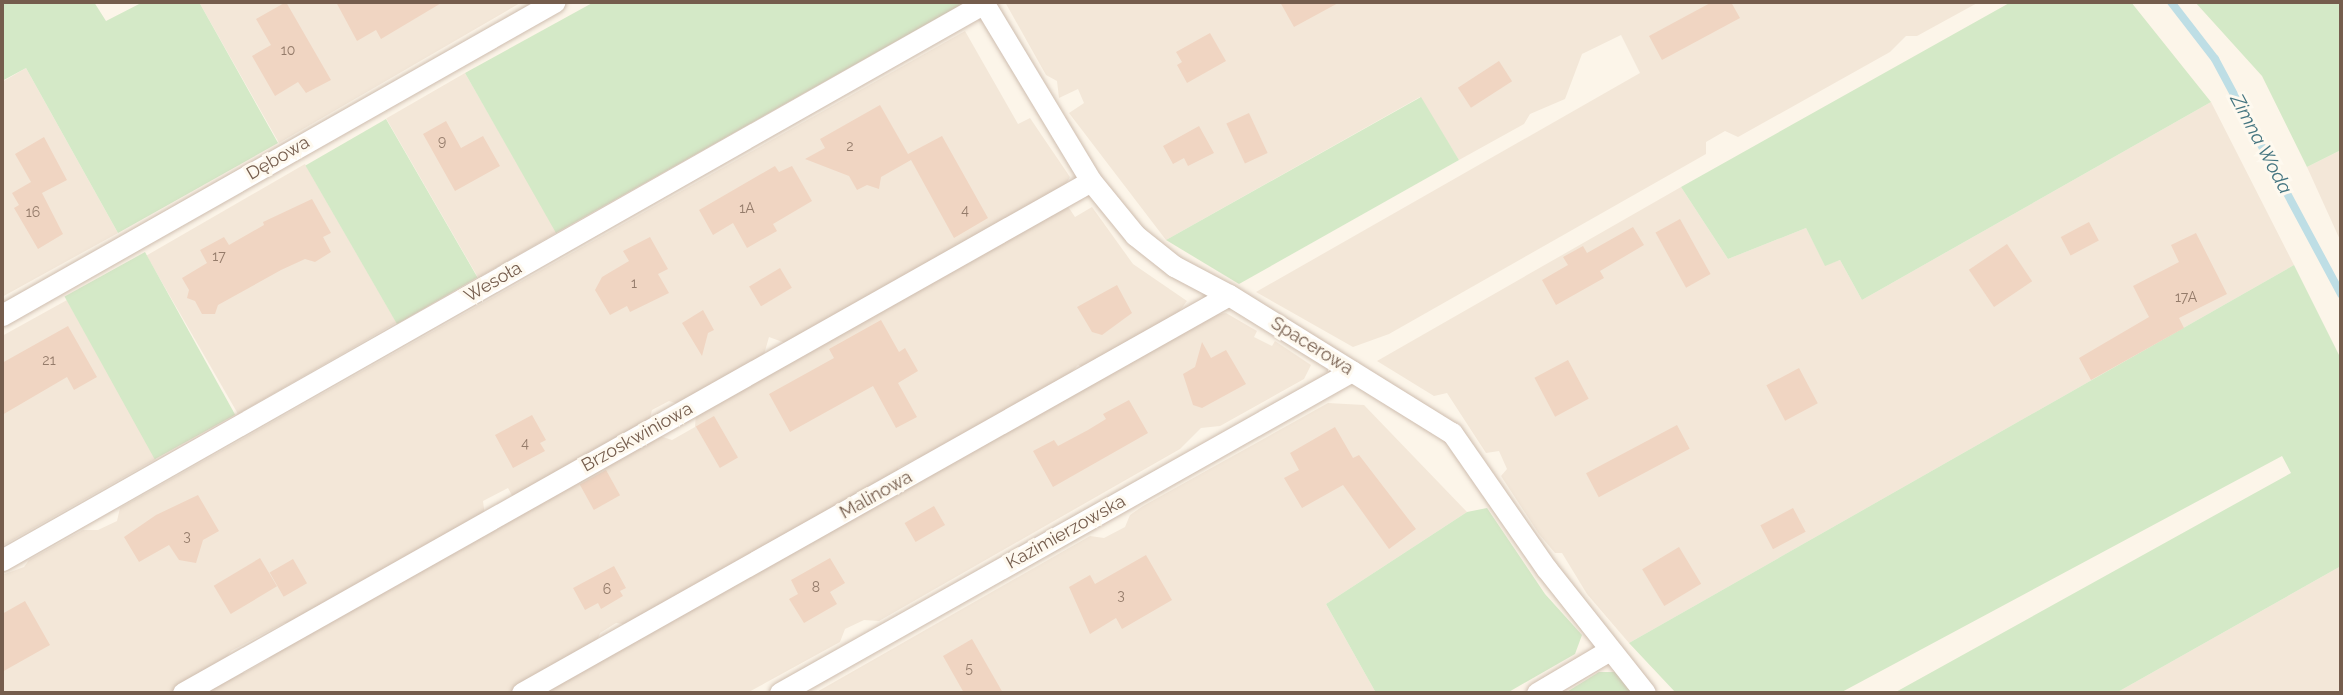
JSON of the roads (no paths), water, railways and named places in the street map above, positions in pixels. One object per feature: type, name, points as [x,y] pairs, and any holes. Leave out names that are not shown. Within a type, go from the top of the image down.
[{"type":"street","name":"Dębowa","points":[[2,315],[554,2]]},
{"type":"street","name":"Spacerowa","points":[[983,3],[1091,181],[1135,235],[1174,266],[1229,295],[1452,433],[1608,651],[1645,693]]},
{"type":"street","name":"Wesoła","points":[[2,560],[983,3]]},
{"type":"street","name":"Brzoskwiniowa","points":[[183,693],[1091,181]]},
{"type":"street","name":"Malinowa","points":[[522,693],[1229,295]]},
{"type":"street","name":"Kazimierzowska","points":[[780,693],[1352,371]]},
{"type":"street","points":[[1536,693],[1608,651]]},
{"type":"waterway","name":"Zimna Woda","points":[[2171,2],[2215,59],[2341,294]]}]
